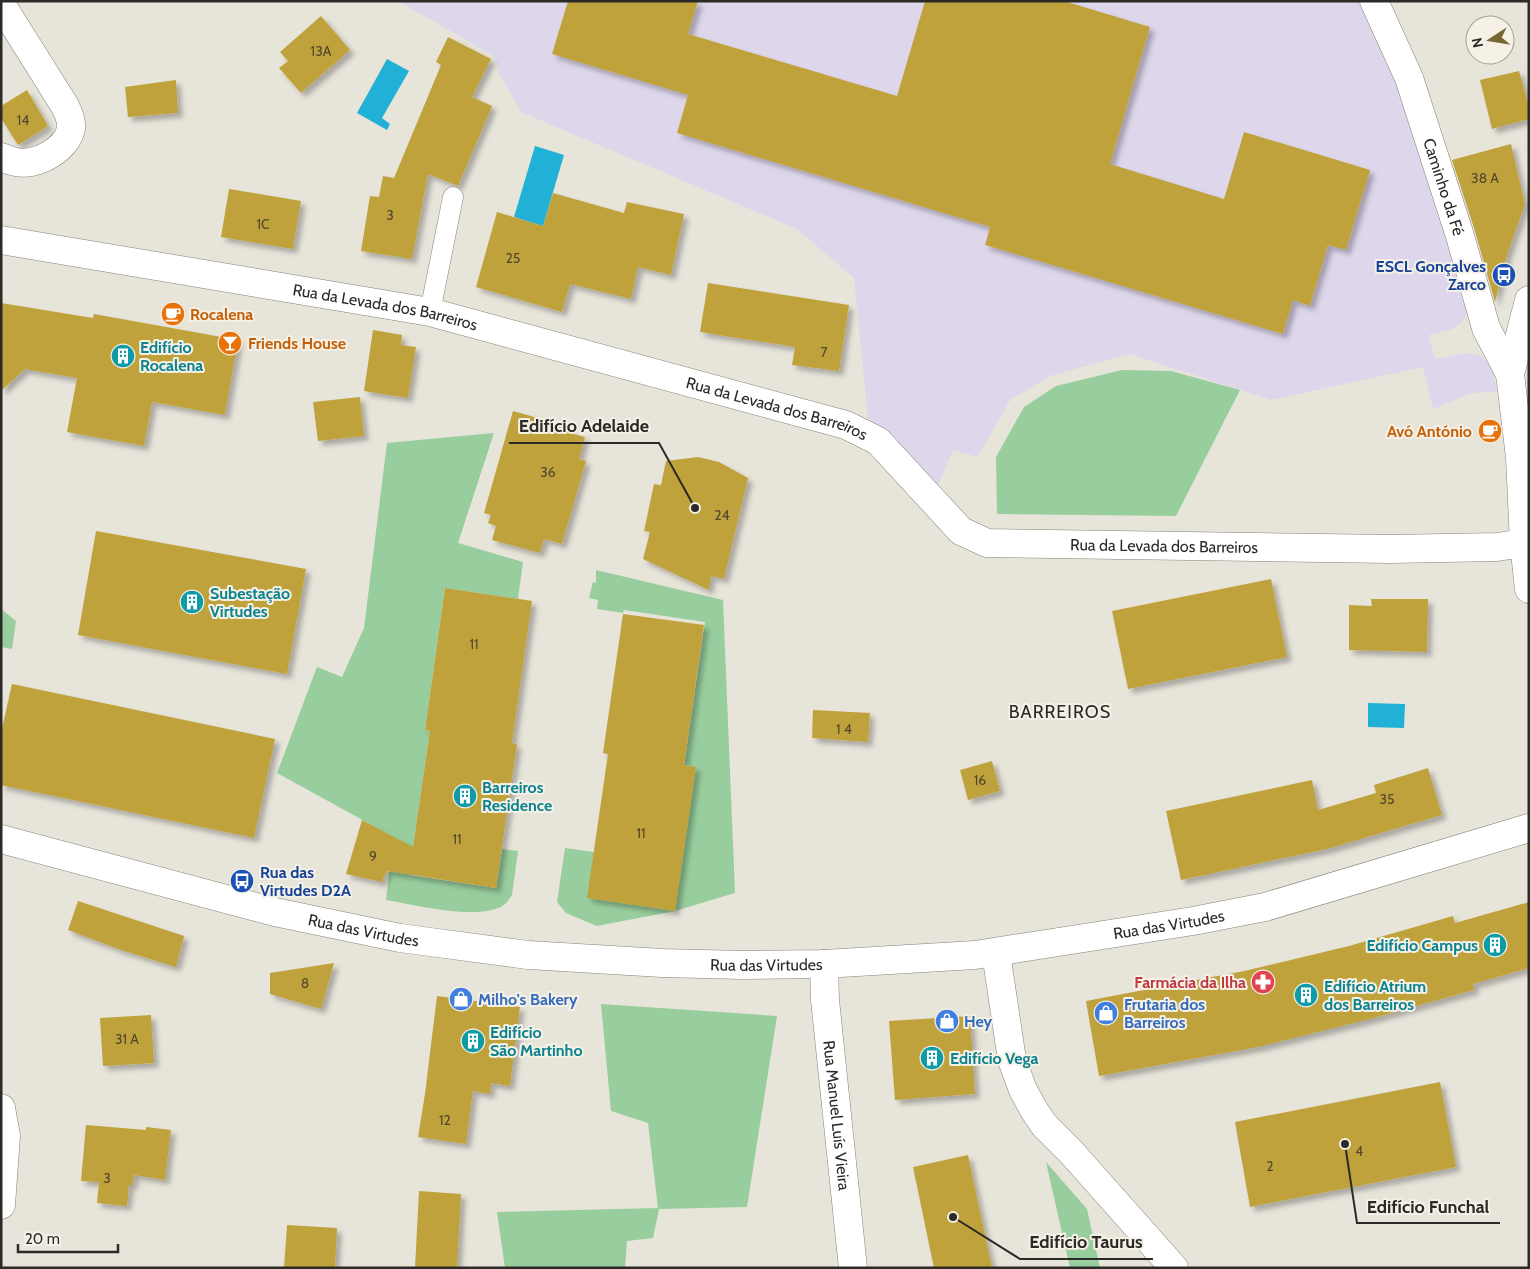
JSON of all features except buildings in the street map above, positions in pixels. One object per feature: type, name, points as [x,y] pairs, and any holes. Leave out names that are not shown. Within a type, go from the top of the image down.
[{"type":"street","name":"Caminho da Fé","points":[[1374,1],[1409,78],[1460,236],[1486,328],[1510,374]]},
{"type":"street","points":[[1,4],[65,106],[70,118],[71,127],[66,140],[42,158],[17,163],[1,157]]},
{"type":"street","name":"Rua da Levada dos Barreiros","points":[[1,240],[430,312],[846,425],[878,441],[961,532],[987,543],[1391,549],[1496,547],[1525,533]]},
{"type":"street","points":[[1529,300],[1510,374],[1524,445],[1525,533],[1529,590]]},
{"type":"street","name":"Rua das Virtudes","points":[[1,839],[275,912],[400,938],[488,951],[584,959],[743,965],[824,964],[996,953],[1193,921],[1266,907],[1529,828]]},
{"type":"street","points":[[996,953],[1012,1060],[1023,1090],[1034,1110],[1044,1125],[1072,1153],[1174,1268]]},
{"type":"street","name":"Rua Manuel Luís Vieira","points":[[824,964],[825,1000],[854,1268]]},
{"type":"street","points":[[1,1108],[6,1136],[1,1205]]},
{"type":"lane","points":[[430,312],[453,197]]},
{"type":"shaded area","points":[[398,1],[1361,1],[1387,49],[1465,301],[1467,313],[1462,322],[1452,329],[1429,335],[1435,359],[1464,353],[1482,356],[1493,372],[1497,391],[1472,393],[1433,409],[1423,367],[1271,400],[1130,354],[1050,376],[1010,400],[978,457],[953,450],[938,485],[927,479],[869,428],[854,278],[797,229],[521,112],[499,73],[494,56]]},
{"type":"green space","points":[[1122,370],[1171,371],[1240,390],[1176,516],[997,514],[996,457],[1024,407],[1056,386]]},
{"type":"green space","points":[[494,433],[458,543],[523,562],[518,599],[445,588],[425,730],[430,731],[409,875],[496,888],[502,849],[518,851],[512,895],[506,903],[486,911],[458,912],[386,900],[389,872],[399,840],[277,773],[317,667],[342,677],[364,628],[387,443]]},
{"type":"green space","points":[[596,570],[723,600],[735,893],[675,911],[597,926],[566,913],[557,902],[565,848],[594,852],[696,767],[684,765],[705,622],[624,610],[623,613],[597,609],[598,600],[589,598],[593,582],[596,583]]},
{"type":"green space","points":[[1,609],[16,621],[12,649],[1,647]]},
{"type":"green space","points":[[601,1004],[777,1016],[747,1207],[659,1209],[653,1238],[627,1241],[625,1268],[505,1268],[497,1212],[658,1208],[648,1123],[611,1111]]},
{"type":"green space","points":[[1046,1162],[1087,1209],[1100,1268],[1070,1268]]},
{"type":"water","points":[[387,59],[409,71],[382,118],[390,124],[387,130],[357,113]]},
{"type":"water","points":[[535,146],[564,155],[543,226],[514,217]]},
{"type":"water","points":[[1368,703],[1405,704],[1404,728],[1368,727]]},
{"type":"place","name":"ESCL Gonçalves Zarco","points":[[1504,275]]},
{"type":"place","name":"Rocalena","points":[[173,314]]},
{"type":"place","name":"Friends House","points":[[230,343]]},
{"type":"place","name":"Edifício Rocalena","points":[[123,356]]},
{"type":"place","name":"Avó António","points":[[1490,431]]},
{"type":"place","name":"Edifício Adelaide","points":[[695,508]]},
{"type":"place","name":"Subestação Virtudes","points":[[192,602]]},
{"type":"place","name":"Barreiros Residence","points":[[465,796]]},
{"type":"place","name":"Rua das Virtudes D2A","points":[[242,881]]},
{"type":"place","name":"Edifício Campus","points":[[1495,945]]},
{"type":"place","name":"Farmácia da Ilha","points":[[1263,982]]},
{"type":"place","name":"Edifício Atrium dos Barreiros","points":[[1306,995]]},
{"type":"place","name":"Milho's Bakery","points":[[461,999]]},
{"type":"place","name":"Frutaria dos Barreiros","points":[[1106,1013]]},
{"type":"place","name":"Hey","points":[[947,1021]]},
{"type":"place","name":"Edifício São Martinho","points":[[473,1041]]},
{"type":"place","name":"Edifício Vega","points":[[932,1058]]},
{"type":"place","name":"Edifício Funchal","points":[[1345,1144]]},
{"type":"place","name":"Edifício Taurus","points":[[953,1217]]},
{"type":"district","name":"BARREIROS","points":[[1060,712]]}]
